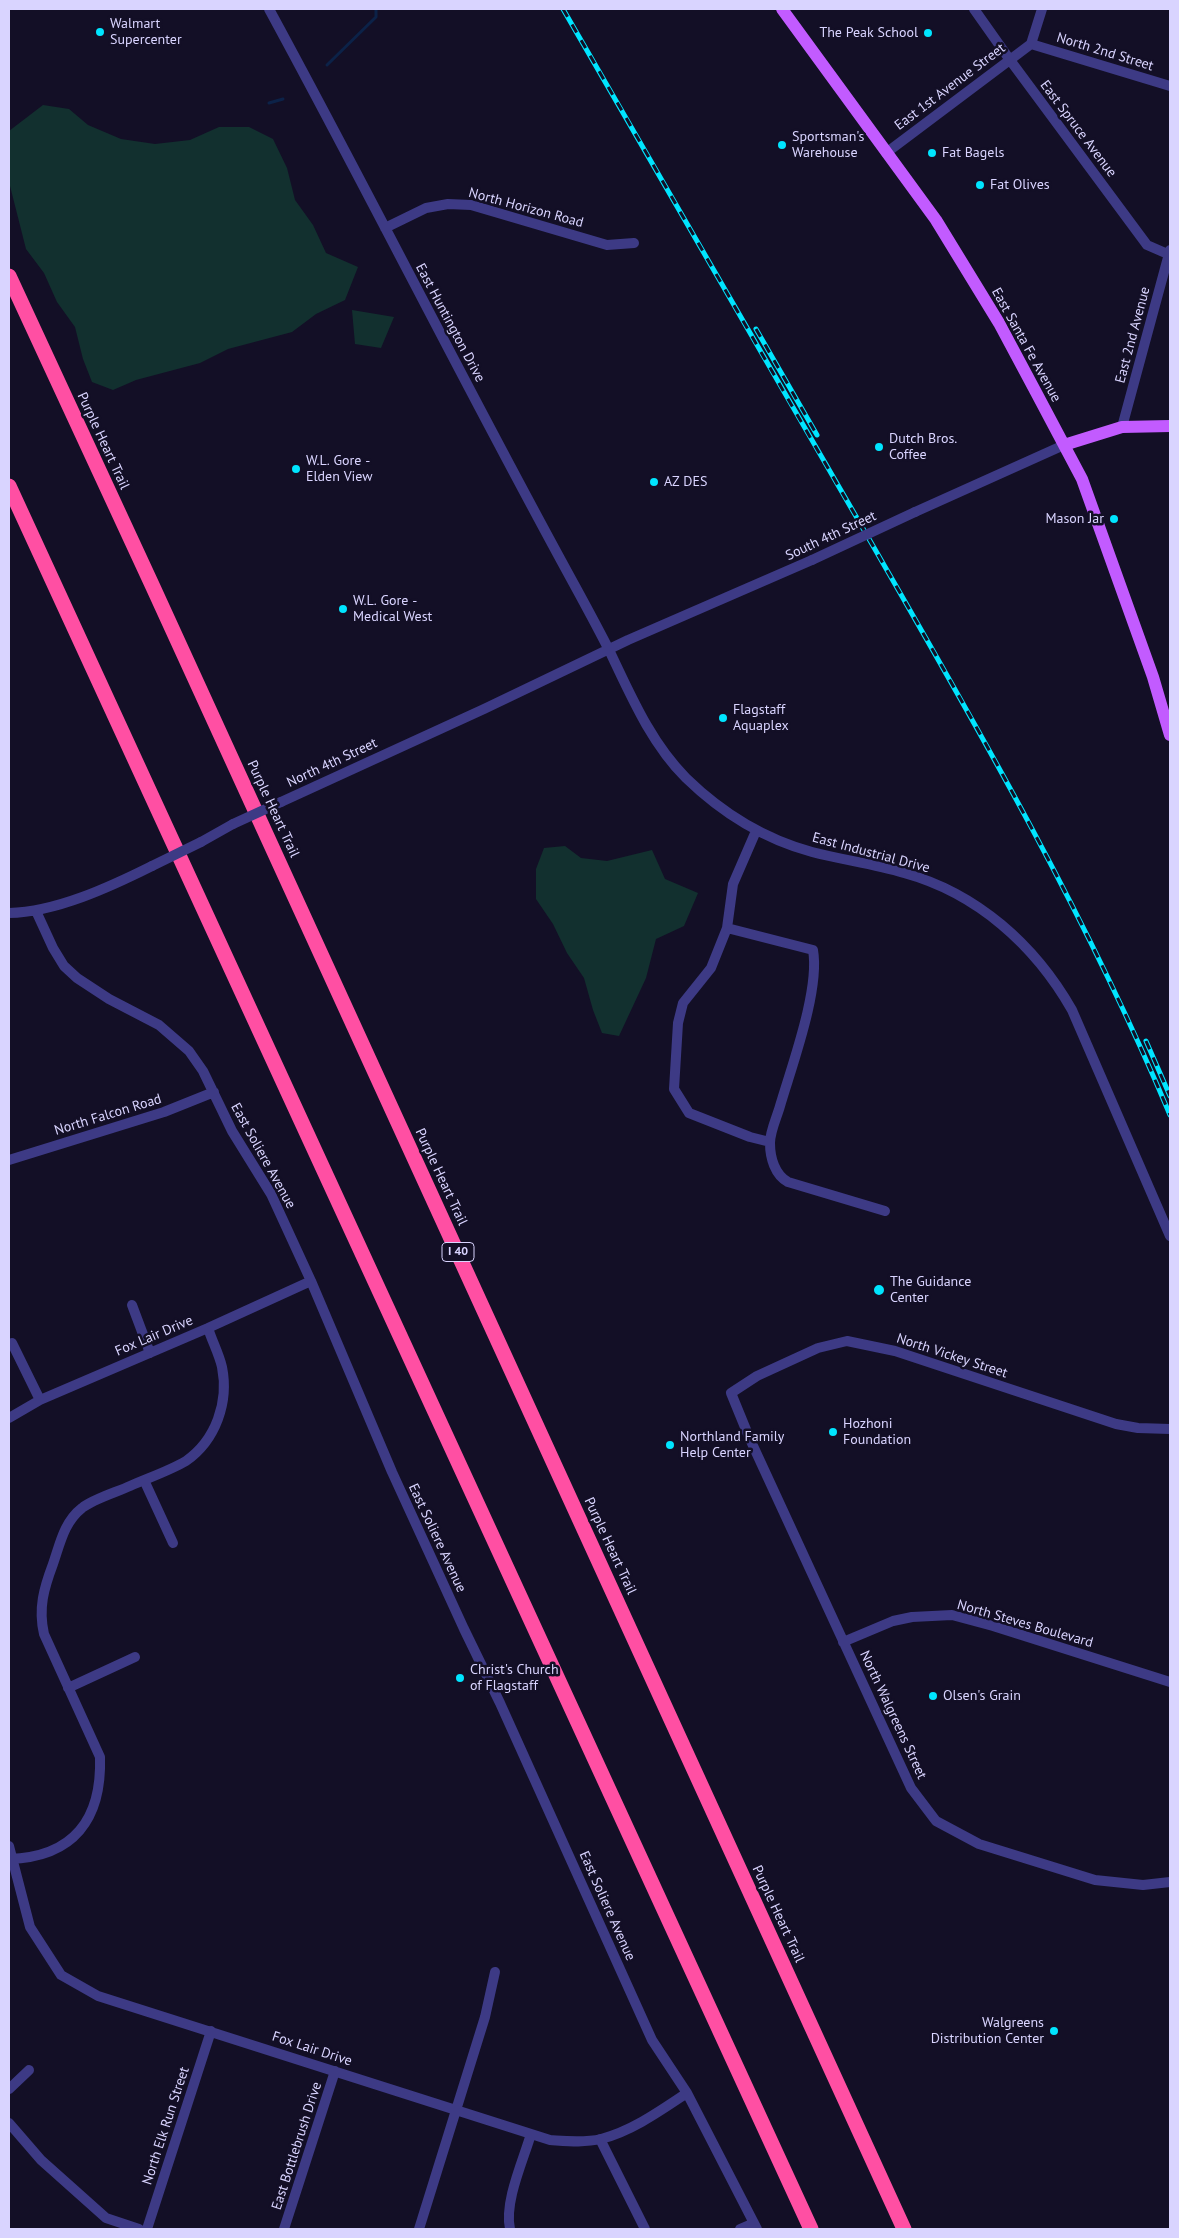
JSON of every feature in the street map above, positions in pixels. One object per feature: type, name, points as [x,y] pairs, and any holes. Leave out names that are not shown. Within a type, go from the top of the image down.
[{"type":"highway","name":"Purple Heart Trail","points":[[9,276],[904,2229]]},
{"type":"highway","points":[[9,486],[811,2229]]},
{"type":"main road","name":"East Santa Fe Avenue","points":[[782,9],[936,220],[995,316],[1064,444],[1082,479],[1153,677],[1170,735]]},
{"type":"main road","points":[[1064,444],[1122,427],[1170,426]]},
{"type":"street","name":"East Huntington Drive","points":[[268,9],[609,650]]},
{"type":"street","name":"East Spruce Avenue","points":[[974,9],[1147,245],[1170,253]]},
{"type":"street","points":[[1031,44],[1042,9]]},
{"type":"street","name":"East 1st Avenue Street","points":[[886,153],[1031,44]]},
{"type":"street","name":"North 2nd Street","points":[[1031,44],[1170,86]]},
{"type":"street","name":"North Horizon Road","points":[[385,228],[426,208],[448,204],[472,205],[607,246],[634,243]]},
{"type":"street","name":"East 2nd Avenue","points":[[1122,427],[1170,253]]},
{"type":"street","name":"South 4th Street","points":[[609,650],[812,560],[1064,444]]},
{"type":"street","name":"North 4th Street","points":[[9,914],[36,910],[104,890],[233,824],[609,650]]},
{"type":"street","name":"East Industrial Drive","points":[[609,650],[652,735],[684,776],[720,807],[756,831],[810,852],[905,873],[928,881],[970,902],[999,922],[1024,945],[1058,986],[1072,1010],[1170,1236]]},
{"type":"street","points":[[756,831],[733,884],[727,928],[711,968],[683,1004],[678,1023],[674,1089],[689,1113],[750,1137],[770,1142]]},
{"type":"street","name":"East Soliere Avenue","points":[[36,910],[52,948],[64,966],[90,988],[159,1025],[189,1051],[214,1092],[232,1131],[271,1194],[392,1472],[500,1703],[652,2040],[687,2093],[755,2226]]},
{"type":"street","points":[[727,928],[813,950],[816,964],[806,1019],[770,1142],[775,1169],[780,1177],[788,1182],[885,1212]]},
{"type":"street","name":"North Falcon Road","points":[[9,1160],[164,1112],[214,1092]]},
{"type":"street","name":"Fox Lair Drive","points":[[9,1418],[40,1400],[208,1328],[310,1281]]},
{"type":"street","points":[[132,1305],[150,1353]]},
{"type":"street","points":[[11,1859],[44,1853],[69,1840],[82,1828],[97,1799],[100,1757],[44,1634],[40,1620],[40,1603],[45,1585],[68,1523],[83,1506],[186,1461],[202,1446],[213,1431],[224,1398],[224,1383],[222,1365],[208,1328]]},
{"type":"street","name":"North Vickey Street","points":[[731,1393],[757,1376],[818,1348],[847,1341],[895,1351],[1116,1424],[1138,1428],[1170,1429]]},
{"type":"street","points":[[12,1342],[40,1400]]},
{"type":"street","name":"North Walgreens Street","points":[[731,1393],[747,1433],[911,1788],[936,1821],[979,1844],[1095,1880],[1143,1885],[1170,1882]]},
{"type":"street","points":[[144,1480],[173,1543]]},
{"type":"street","name":"North Steves Boulevard","points":[[843,1642],[893,1621],[912,1617],[952,1615],[993,1626],[1170,1682]]},
{"type":"street","points":[[68,1688],[135,1658]]},
{"type":"street","name":"Fox Lair Drive","points":[[9,1846],[30,1927],[61,1975],[98,1996],[550,2140],[577,2141],[600,2139],[653,2116],[687,2093]]},
{"type":"street","points":[[419,2229],[485,2018],[495,1972]]},
{"type":"street","name":"North Elk Run Street","points":[[147,2229],[211,2031]]},
{"type":"street","points":[[9,2089],[29,2070]]},
{"type":"street","name":"East Bottlebrush Drive","points":[[284,2229],[335,2071]]},
{"type":"street","points":[[9,2123],[41,2160],[106,2218],[139,2229]]},
{"type":"street","points":[[510,2229],[508,2220],[512,2196],[531,2134]]},
{"type":"street","points":[[600,2139],[645,2229]]},
{"type":"street","points":[[740,2229],[755,2226]]},
{"type":"green space","points":[[43,105],[69,109],[88,125],[121,139],[155,144],[190,140],[219,127],[249,127],[273,139],[287,168],[295,200],[313,225],[326,253],[358,267],[345,300],[316,314],[292,332],[228,349],[200,363],[136,380],[113,390],[92,382],[83,359],[75,327],[57,302],[44,273],[26,249],[9,182],[9,131]]},
{"type":"green space","points":[[352,310],[394,317],[381,348],[355,344]]},
{"type":"green space","points":[[565,846],[581,858],[607,861],[652,850],[665,879],[698,893],[684,926],[656,939],[646,978],[619,1036],[602,1033],[584,978],[567,953],[553,924],[536,899],[536,869],[544,848]]},
{"type":"waterway","points":[[327,65],[376,17],[376,9]]},
{"type":"waterway","points":[[269,103],[283,99]]},
{"type":"railway","points":[[563,9],[985,742],[1064,889],[1101,963],[1170,1115]]},
{"type":"railway","points":[[756,329],[817,435]]},
{"type":"railway","points":[[1146,1041],[1170,1096]]},
{"type":"place","name":"Walmart Supercenter","points":[[100,32]]},
{"type":"place","name":"The Peak School","points":[[928,33]]},
{"type":"place","name":"Sportsman's Warehouse","points":[[782,145]]},
{"type":"place","name":"Fat Bagels","points":[[932,153]]},
{"type":"place","name":"Fat Olives","points":[[980,185]]},
{"type":"place","name":"Dutch Bros. Coffee","points":[[879,447]]},
{"type":"place","name":"W.L. Gore - Elden View","points":[[296,469]]},
{"type":"place","name":"AZ DES","points":[[654,482]]},
{"type":"place","name":"Mason Jar","points":[[1114,519]]},
{"type":"place","name":"W.L. Gore - Medical West","points":[[343,609]]},
{"type":"place","name":"Flagstaff Aquaplex","points":[[723,718]]},
{"type":"place","name":"The Guidance Center","points":[[879,1290]]},
{"type":"place","name":"Hozhoni Foundation","points":[[833,1432]]},
{"type":"place","name":"Northland Family Help Center","points":[[670,1445]]},
{"type":"place","name":"Christ's Church of Flagstaff","points":[[460,1678]]},
{"type":"place","name":"Olsen's Grain","points":[[933,1696]]},
{"type":"place","name":"Walgreens Distribution Center","points":[[1054,2031]]}]
